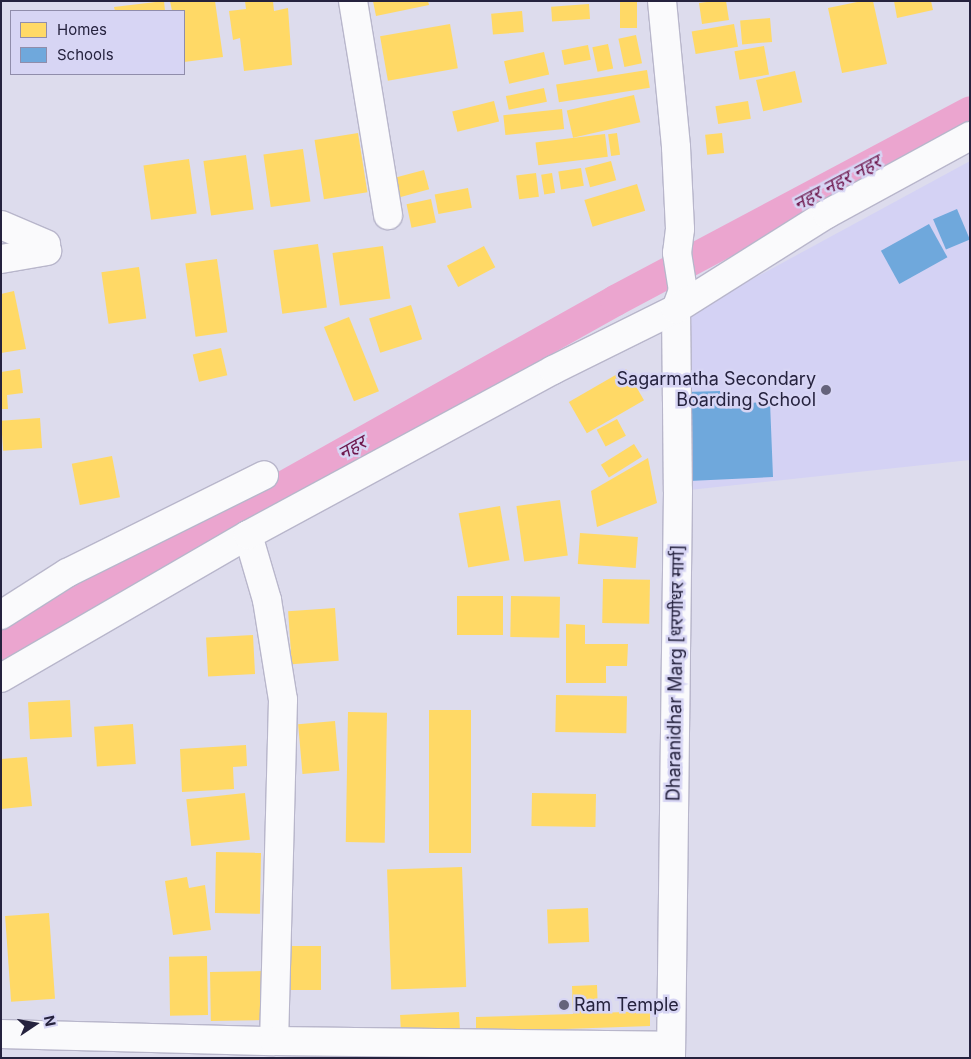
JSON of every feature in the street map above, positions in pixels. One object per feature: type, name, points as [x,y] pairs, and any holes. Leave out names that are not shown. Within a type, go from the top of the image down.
[{"type":"street","points":[[353,1],[388,215]]},
{"type":"street","name":"Dharanidhar Marg [धरणीधर मार्ग]","points":[[662,1],[676,147],[680,229],[677,253],[680,300],[671,1052]]},
{"type":"street","points":[[1,678],[248,535],[680,300],[827,214],[970,136]]},
{"type":"street","points":[[1,225],[46,248],[1,259]]},
{"type":"street","points":[[1,615],[67,573],[264,475]]},
{"type":"street","points":[[248,535],[268,600],[283,700],[274,1041]]},
{"type":"street","points":[[1,1034],[671,1052]]},
{"type":"shaded area","name":"Sagarmatha Secondary Boarding School","points":[[970,161],[970,460],[689,490],[679,319]]},
{"type":"building: Homes","points":[[164,1],[165,10],[115,10],[114,7]]},
{"type":"building: Homes","points":[[170,1],[215,1],[223,57],[185,62],[185,10],[172,10]]},
{"type":"building: Homes","points":[[245,1],[273,1],[274,11],[288,8],[292,65],[244,71],[240,38],[233,40],[229,11],[246,9]]},
{"type":"building: Homes","points":[[373,1],[428,1],[429,5],[376,16]]},
{"type":"building: Homes","points":[[620,1],[637,1],[637,28],[620,28]]},
{"type":"building: Homes","points":[[726,1],[729,20],[702,24],[699,3]]},
{"type":"building: Homes","points":[[862,1],[873,1],[887,64],[842,73],[828,8]]},
{"type":"building: Homes","points":[[894,1],[931,1],[933,10],[897,18]]},
{"type":"building: Homes","points":[[589,4],[590,19],[552,22],[551,7]]},
{"type":"building: Homes","points":[[522,11],[524,32],[493,35],[491,14]]},
{"type":"building: Homes","points":[[770,18],[772,42],[742,45],[740,21]]},
{"type":"building: Homes","points":[[450,24],[458,68],[388,81],[380,36]]},
{"type":"building: Homes","points":[[734,24],[738,47],[696,54],[692,31]]},
{"type":"building: Homes","points":[[636,35],[642,63],[624,67],[618,39]]},
{"type":"building: Homes","points":[[608,44],[613,68],[598,72],[592,47]]},
{"type":"building: Homes","points":[[588,45],[591,60],[564,65],[561,50]]},
{"type":"building: Homes","points":[[764,46],[769,75],[739,80],[734,51]]},
{"type":"building: Homes","points":[[544,52],[549,74],[509,84],[504,61]]},
{"type":"building: Homes","points":[[647,70],[650,88],[559,102],[556,84]]},
{"type":"building: Homes","points":[[795,71],[802,102],[763,111],[756,80]]},
{"type":"building: Homes","points":[[544,88],[547,102],[509,110],[506,96]]},
{"type":"building: Homes","points":[[634,95],[640,122],[573,138],[567,111]]},
{"type":"building: Homes","points":[[494,101],[499,121],[457,132],[452,111]]},
{"type":"building: Homes","points":[[748,101],[751,119],[718,124],[715,106]]},
{"type":"building: Homes","points":[[562,109],[564,129],[505,135],[503,115]]},
{"type":"building: Homes","points":[[358,133],[367,192],[324,199],[315,140]]},
{"type":"building: Homes","points":[[617,133],[620,155],[611,156],[608,134]]},
{"type":"building: Homes","points":[[722,133],[724,153],[707,155],[705,135]]},
{"type":"building: Homes","points":[[605,134],[608,157],[538,165],[536,143]]},
{"type":"building: Homes","points":[[303,149],[310,201],[271,207],[263,155]]},
{"type":"building: Homes","points":[[246,155],[254,209],[211,215],[203,161]]},
{"type":"building: Homes","points":[[189,159],[197,213],[151,220],[143,165]]},
{"type":"building: Homes","points":[[611,161],[616,180],[590,187],[585,168]]},
{"type":"building: Homes","points":[[581,168],[584,186],[561,189],[558,172]]},
{"type":"building: Homes","points":[[424,170],[429,189],[392,199],[387,180]]},
{"type":"building: Homes","points":[[536,173],[539,197],[519,199],[516,175]]},
{"type":"building: Homes","points":[[552,173],[555,193],[544,194],[541,175]]},
{"type":"building: Homes","points":[[637,184],[645,211],[593,227],[584,200]]},
{"type":"building: Homes","points":[[468,188],[472,208],[438,214],[435,194]]},
{"type":"building: Homes","points":[[431,199],[436,222],[412,228],[407,204]]},
{"type":"building: Homes","points":[[318,244],[327,307],[282,314],[273,250]]},
{"type":"building: Homes","points":[[383,246],[390,298],[340,306],[332,253]]},
{"type":"building: Homes","points":[[484,246],[495,267],[458,287],[447,266]]},
{"type":"building: Homes","points":[[217,259],[227,332],[196,337],[185,263]]},
{"type":"building: Homes","points":[[139,267],[146,318],[109,324],[101,272]]},
{"type":"building: Homes","points":[[14,291],[26,349],[1,353],[1,294]]},
{"type":"building: Homes","points":[[411,305],[422,339],[380,353],[369,319]]},
{"type":"building: Homes","points":[[349,317],[379,391],[354,401],[324,327]]},
{"type":"building: Homes","points":[[221,348],[227,375],[199,382],[193,355]]},
{"type":"building: Homes","points":[[20,369],[23,393],[7,395],[8,409],[1,409],[1,372]]},
{"type":"building: Homes","points":[[626,369],[644,400],[587,433],[569,402]]},
{"type":"building: Homes","points":[[40,418],[42,448],[3,451],[1,421]]},
{"type":"building: Homes","points":[[617,419],[626,436],[606,447],[597,430]]},
{"type":"building: Homes","points":[[634,444],[642,457],[609,477],[601,465]]},
{"type":"building: Homes","points":[[112,456],[120,497],[80,505],[72,464]]},
{"type":"building: Homes","points":[[648,458],[657,503],[597,527],[591,491]]},
{"type":"building: Homes","points":[[560,500],[568,555],[524,562],[516,506]]},
{"type":"building: Homes","points":[[500,506],[510,560],[468,567],[459,513]]},
{"type":"building: Homes","points":[[580,533],[638,537],[636,568],[578,564]]},
{"type":"building: Homes","points":[[603,579],[650,580],[649,624],[602,623]]},
{"type":"building: Homes","points":[[457,596],[503,596],[503,635],[457,635]]},
{"type":"building: Homes","points":[[511,596],[560,597],[559,638],[510,637]]},
{"type":"building: Homes","points":[[335,608],[339,661],[292,664],[288,611]]},
{"type":"building: Homes","points":[[566,624],[585,625],[585,644],[628,644],[627,666],[606,666],[606,683],[566,683]]},
{"type":"building: Homes","points":[[253,635],[255,674],[208,676],[206,637]]},
{"type":"building: Homes","points":[[556,695],[627,696],[626,733],[555,732]]},
{"type":"building: Homes","points":[[70,700],[72,737],[30,739],[28,702]]},
{"type":"building: Homes","points":[[429,710],[471,710],[471,853],[429,853]]},
{"type":"building: Homes","points":[[348,712],[387,713],[385,843],[346,842]]},
{"type":"building: Homes","points":[[335,721],[339,771],[302,774],[298,724]]},
{"type":"building: Homes","points":[[133,724],[136,764],[97,767],[94,727]]},
{"type":"building: Homes","points":[[246,745],[247,766],[233,767],[234,789],[182,792],[180,749]]},
{"type":"building: Homes","points":[[27,757],[32,806],[1,809],[1,759]]},
{"type":"building: Homes","points":[[245,793],[250,840],[191,846],[186,799]]},
{"type":"building: Homes","points":[[532,793],[596,794],[595,827],[531,826]]},
{"type":"building: Homes","points":[[216,852],[261,853],[260,914],[215,913]]},
{"type":"building: Homes","points":[[462,867],[466,987],[391,990],[387,870]]},
{"type":"building: Homes","points":[[187,877],[189,888],[205,885],[211,930],[173,935],[165,881]]},
{"type":"building: Homes","points":[[588,908],[589,942],[548,943],[547,909]]},
{"type":"building: Homes","points":[[49,913],[55,999],[11,1002],[5,916]]},
{"type":"building: Homes","points":[[286,946],[321,946],[321,990],[286,990]]},
{"type":"building: Homes","points":[[207,956],[208,1015],[170,1016],[169,957]]},
{"type":"building: Homes","points":[[264,971],[265,1020],[211,1021],[210,972]]},
{"type":"building: Homes","points":[[597,985],[598,1013],[650,1011],[650,1026],[476,1032],[476,1017],[573,1014],[572,986]]},
{"type":"building: Homes","points":[[459,1012],[460,1030],[401,1033],[400,1015]]},
{"type":"building: Schools","points":[[957,209],[970,239],[946,250],[933,219]]},
{"type":"building: Schools","points":[[929,224],[947,257],[899,284],[881,251]]},
{"type":"building: Schools","points":[[720,391],[721,404],[770,402],[773,477],[689,481],[686,392]]},
{"type":"waterway","name":"नहर","points":[[1,644],[615,300],[970,111]]},
{"type":"place","name":"Sagarmatha Secondary Boarding School","points":[[826,390]]},
{"type":"place","name":"Ram Temple","points":[[564,1005]]},
{"type":"water label","name":"नहर नहर नहर","points":[[837,183]]}]
